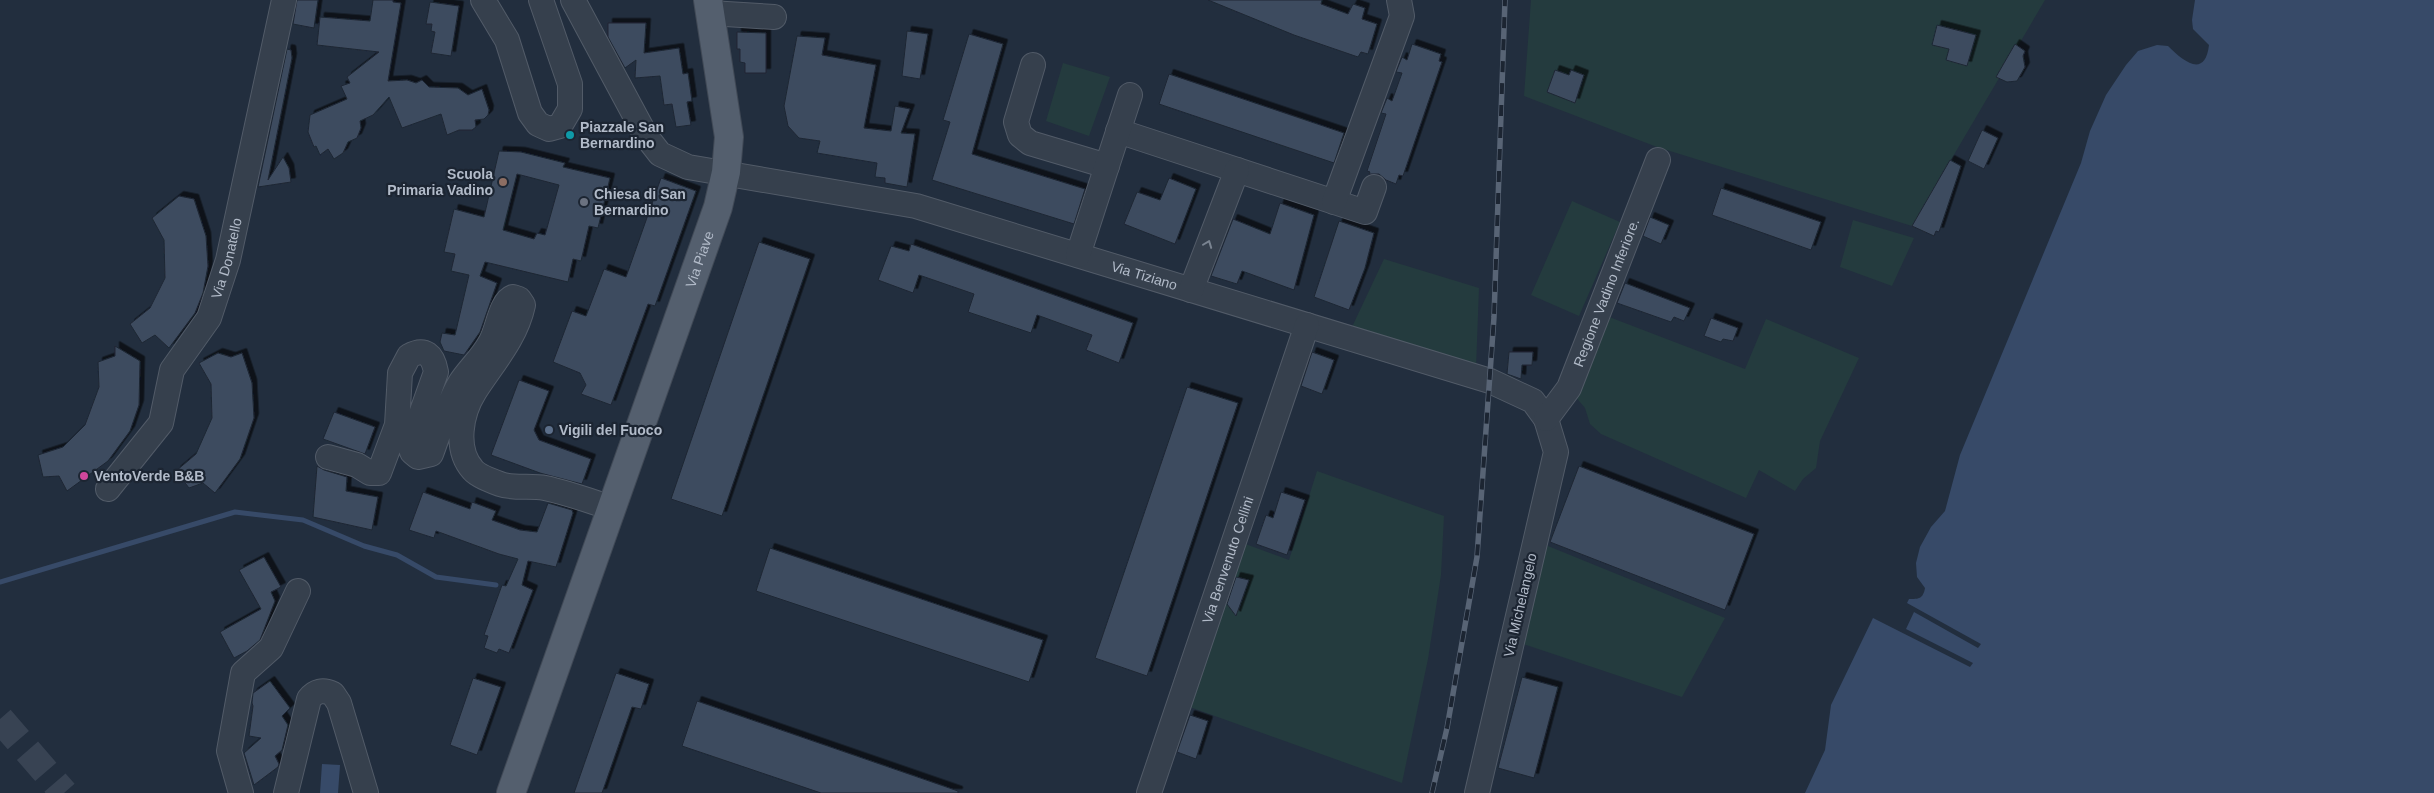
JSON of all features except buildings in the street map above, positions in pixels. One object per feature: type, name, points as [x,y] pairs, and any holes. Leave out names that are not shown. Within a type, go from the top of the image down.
[{"type":"main road","name":"Via Piave","points":[[511,793],[718,207],[726,172],[728,137],[709,6]]},
{"type":"street","name":"Via Donatello","points":[[108,489],[161,423],[172,370],[209,318],[228,260],[284,0]]},
{"type":"street","points":[[483,0],[507,40],[530,112],[538,124],[549,129],[560,126],[570,109],[570,84],[540,0]]},
{"type":"street","name":"Via Tiziano","points":[[573,0],[646,136],[660,154],[688,167],[916,206],[1490,382],[1533,401],[1546,419]]},
{"type":"street","points":[[1334,202],[1402,16],[1399,0]]},
{"type":"street","points":[[709,6],[774,17]]},
{"type":"street","points":[[1033,65],[1016,122],[1020,136],[1030,143],[1107,166]]},
{"type":"street","points":[[1078,256],[1130,96]]},
{"type":"street","points":[[1118,131],[1365,212],[1374,187]]},
{"type":"street","name":"Regione Vadino Inferiore.","points":[[1546,419],[1569,388],[1658,160]]},
{"type":"street","points":[[1191,290],[1236,170]]},
{"type":"street","points":[[328,457],[357,465],[370,473],[379,473],[397,425],[400,373],[408,356],[423,352],[430,354],[434,360],[436,372],[410,445],[412,452],[418,457],[431,454],[460,384],[490,345],[498,329],[503,306],[507,299],[513,297],[523,304],[521,314],[504,351],[483,379],[466,410],[462,430],[464,458],[474,472],[501,484],[544,488],[612,508]]},
{"type":"street","name":"Via Benvenuto Cellini","points":[[1148,793],[1307,326]]},
{"type":"street","name":"Via Michelangelo","points":[[1477,793],[1556,452],[1546,419]]},
{"type":"street","points":[[241,793],[229,751],[243,673],[271,648],[298,591]]},
{"type":"street","points":[[286,793],[309,699],[312,695],[322,691],[333,694],[339,703],[366,793]]},
{"type":"green space","points":[[1531,0],[2045,0],[1912,226],[1657,147],[1524,96]]},
{"type":"green space","points":[[1063,63],[1110,77],[1089,136],[1046,121]]},
{"type":"green space","points":[[1572,201],[1620,222],[1579,316],[1531,295]]},
{"type":"green space","points":[[1853,220],[1914,238],[1892,286],[1840,267]]},
{"type":"green space","points":[[1384,259],[1479,288],[1476,368],[1352,327]]},
{"type":"green space","points":[[1604,315],[1745,369],[1766,319],[1859,358],[1820,441],[1816,468],[1803,479],[1795,491],[1759,470],[1746,498],[1601,434],[1590,424],[1585,408],[1574,395]]},
{"type":"green space","points":[[1317,471],[1444,516],[1441,575],[1428,659],[1402,783],[1187,706],[1240,542],[1289,560]]},
{"type":"green space","points":[[1543,544],[1725,618],[1682,697],[1523,644]]},
{"type":"water","points":[[2195,0],[2434,0],[2434,793],[1805,793],[1825,750],[1831,705],[1873,618],[1970,667],[1973,663],[1906,629],[1914,612],[1978,648],[1981,644],[1907,603],[1909,599],[1922,596],[1925,588],[1917,577],[1916,563],[1920,547],[1931,527],[1945,511],[1960,455],[2081,163],[2090,131],[2106,95],[2138,51],[2157,45],[2168,46],[2180,57],[2193,64],[2203,62],[2209,45],[2193,29],[2192,20]]},
{"type":"water","points":[[322,764],[340,765],[338,793],[320,793]]},
{"type":"waterway","points":[[0,582],[235,512],[303,520],[364,546],[397,555],[436,577],[496,585]]},
{"type":"tunnel","points":[[0,719],[64,793]]},
{"type":"railway","points":[[1432,793],[1447,728],[1477,557],[1494,317],[1505,0]]},
{"type":"place","name":"Piazzale San Bernardino","points":[[570,135]]},
{"type":"place","name":"Scuola Primaria Vadino","points":[[503,182]]},
{"type":"place","name":"Chiesa di San Bernardino","points":[[584,202]]},
{"type":"place","name":"Vigili del Fuoco","points":[[549,430]]},
{"type":"place","name":"VentoVerde B&B","points":[[84,476]]}]
